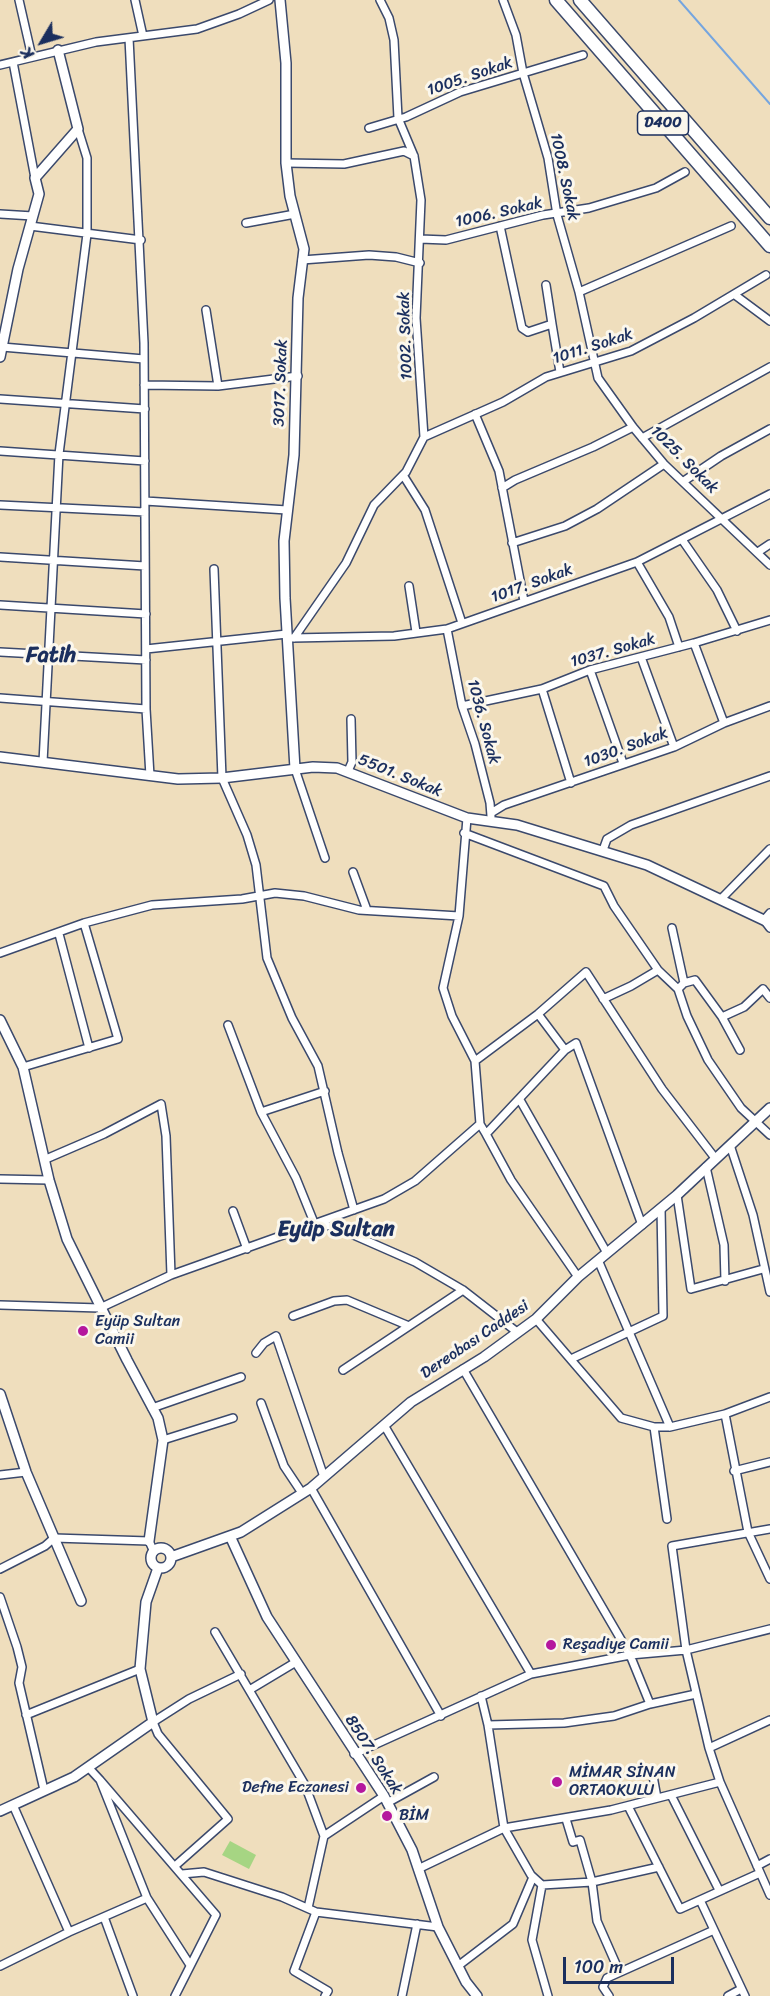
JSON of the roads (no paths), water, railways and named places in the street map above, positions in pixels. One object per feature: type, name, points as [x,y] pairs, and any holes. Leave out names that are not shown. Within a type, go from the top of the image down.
[{"type":"highway","name":"D400","points":[[556,0],[770,246]]},
{"type":"highway","name":"D400","points":[[580,0],[770,218]]},
{"type":"street","points":[[19,0],[32,57]]},
{"type":"street","points":[[135,0],[143,36]]},
{"type":"street","points":[[0,65],[58,50],[197,29],[269,0]]},
{"type":"street","name":"3017. Sokak","points":[[280,0],[286,63],[286,163],[304,249],[298,298],[298,376],[294,455],[284,541],[295,769]]},
{"type":"street","name":"1002. Sokak","points":[[380,0],[394,40],[398,118],[414,156],[421,200],[416,318],[424,437]]},
{"type":"street","name":"1008. Sokak","points":[[503,0],[516,35],[523,73],[548,158],[557,215],[579,292],[592,363]]},
{"type":"street","points":[[129,38],[141,240],[146,709],[150,776]]},
{"type":"street","points":[[42,762],[59,454],[87,234],[87,158],[58,50]]},
{"type":"street","name":"1005. Sokak","points":[[369,128],[406,117],[448,96],[583,55]]},
{"type":"street","points":[[13,62],[39,194],[1,352],[144,359]]},
{"type":"street","points":[[35,178],[78,129]]},
{"type":"street","points":[[286,163],[331,165],[370,160],[404,151],[414,156]]},
{"type":"street","name":"1006. Sokak","points":[[420,239],[446,240],[543,215],[557,215],[656,188],[685,172]]},
{"type":"street","points":[[0,214],[33,216]]},
{"type":"street","points":[[246,223],[295,214]]},
{"type":"street","points":[[30,226],[141,240]]},
{"type":"street","points":[[500,226],[524,331],[552,324]]},
{"type":"street","points":[[579,292],[731,226]]},
{"type":"street","points":[[302,260],[369,255],[396,257],[420,263]]},
{"type":"street","name":"1011. Sokak","points":[[424,437],[503,402],[536,382],[631,351],[735,295],[766,275]]},
{"type":"street","points":[[546,285],[561,372]]},
{"type":"street","points":[[735,295],[770,321]]},
{"type":"street","points":[[206,310],[218,386]]},
{"type":"street","name":"1025. Sokak","points":[[592,363],[602,386],[664,464],[770,565]]},
{"type":"street","points":[[642,438],[770,367]]},
{"type":"street","points":[[144,385],[218,386],[298,376]]},
{"type":"street","points":[[0,399],[144,409]]},
{"type":"street","points":[[475,414],[493,454],[502,488],[524,601]]},
{"type":"street","points":[[502,488],[515,480],[601,444],[633,427]]},
{"type":"street","points":[[684,481],[721,456],[770,429]]},
{"type":"street","points":[[289,637],[346,563],[374,505],[404,475],[424,437]]},
{"type":"street","points":[[0,451],[145,461]]},
{"type":"street","points":[[512,543],[565,526],[597,509],[664,464]]},
{"type":"street","points":[[404,475],[425,510],[462,623]]},
{"type":"street","name":"1017. Sokak","points":[[146,649],[289,637],[353,639],[447,629],[637,562],[683,541],[722,517],[770,494]]},
{"type":"street","points":[[145,501],[287,510]]},
{"type":"street","points":[[0,505],[145,512]]},
{"type":"street","points":[[683,541],[717,590],[737,631]]},
{"type":"street","points":[[758,552],[770,544]]},
{"type":"street","points":[[0,557],[145,566]]},
{"type":"street","points":[[637,562],[669,617],[679,647]]},
{"type":"street","points":[[214,569],[222,778],[247,835],[256,865],[267,958],[292,1018],[318,1065],[354,1210]]},
{"type":"street","points":[[410,586],[416,632]]},
{"type":"street","points":[[0,605],[146,614]]},
{"type":"street","name":"1037. Sokak","points":[[462,706],[542,689],[590,670],[694,643],[770,620]]},
{"type":"street","name":"1036. Sokak","points":[[447,629],[462,706],[475,744],[491,817]]},
{"type":"street","points":[[694,643],[724,723]]},
{"type":"street","points":[[0,652],[146,660]]},
{"type":"street","points":[[641,657],[674,747]]},
{"type":"street","points":[[590,670],[623,763]]},
{"type":"street","points":[[542,689],[571,783]]},
{"type":"street","points":[[0,698],[146,709]]},
{"type":"street","name":"1030. Sokak","points":[[491,817],[504,805],[674,747],[724,723],[770,706]]},
{"type":"street","points":[[348,771],[351,762],[351,719]]},
{"type":"street","name":"5501. Sokak","points":[[0,757],[178,779],[222,778],[326,767],[348,771],[467,818],[491,817],[647,865],[723,898],[768,921]]},
{"type":"street","points":[[295,769],[325,858]]},
{"type":"street","points":[[603,850],[607,839],[631,825],[770,776]]},
{"type":"street","points":[[467,818],[459,916],[443,988],[452,1016],[474,1061],[480,1124],[512,1180],[578,1277]]},
{"type":"street","points":[[464,833],[604,886],[614,906],[657,970],[681,986]]},
{"type":"street","points":[[723,898],[770,849]]},
{"type":"street","points":[[353,872],[367,910]]},
{"type":"street","points":[[0,952],[58,934],[84,923],[152,905],[275,893],[304,896],[367,910],[459,916]]},
{"type":"street","points":[[23,1067],[118,1039],[84,923]]},
{"type":"street","points":[[672,928],[687,1016],[708,1060],[755,1122],[770,1135]]},
{"type":"street","points":[[58,934],[89,1048]]},
{"type":"street","points":[[603,999],[657,970]]},
{"type":"street","points":[[474,1061],[538,1014],[586,972],[662,1089],[715,1158]]},
{"type":"street","points":[[681,986],[695,980],[722,1017],[740,1050]]},
{"type":"street","points":[[722,1017],[744,1008],[763,989],[770,998]]},
{"type":"street","points":[[538,1014],[565,1050]]},
{"type":"street","points":[[0,1020],[23,1067],[49,1180],[67,1239],[100,1308],[158,1418],[164,1440],[149,1541],[154,1551],[152,1561],[158,1568]]},
{"type":"street","points":[[228,1025],[261,1112],[296,1178],[315,1225]]},
{"type":"street","points":[[486,1134],[565,1050],[576,1042],[642,1225]]},
{"type":"street","points":[[261,1112],[325,1091]]},
{"type":"street","points":[[520,1100],[607,1253]]},
{"type":"street","points":[[46,1159],[94,1139],[161,1104],[166,1136],[171,1275]]},
{"type":"street","name":"Dereobası Caddesi","points":[[171,1557],[230,1536],[256,1523],[324,1477],[411,1402],[464,1370],[536,1319],[578,1277],[677,1195],[770,1108]]},
{"type":"street","points":[[0,1305],[100,1308],[171,1275],[384,1199],[415,1181],[480,1124]]},
{"type":"street","points":[[730,1145],[753,1215],[770,1292]]},
{"type":"street","points":[[706,1167],[724,1245],[725,1281]]},
{"type":"street","points":[[0,1179],[49,1180]]},
{"type":"street","points":[[677,1195],[691,1289],[764,1269]]},
{"type":"street","points":[[571,1359],[663,1316],[661,1208]]},
{"type":"street","points":[[233,1211],[247,1249]]},
{"type":"street","points":[[315,1225],[333,1226],[415,1262],[463,1290],[517,1332]]},
{"type":"street","points":[[598,1260],[670,1427]]},
{"type":"street","points":[[343,1370],[463,1290]]},
{"type":"street","points":[[293,1316],[334,1301],[347,1300],[409,1326]]},
{"type":"street","points":[[536,1319],[621,1418],[654,1427],[670,1427],[725,1414],[770,1397]]},
{"type":"street","points":[[256,1353],[264,1343],[276,1336],[324,1477]]},
{"type":"street","points":[[464,1370],[630,1655],[650,1704]]},
{"type":"street","points":[[152,1408],[241,1377]]},
{"type":"street","points":[[0,1394],[26,1472],[81,1601]]},
{"type":"street","points":[[261,1403],[284,1466],[306,1490],[441,1716]]},
{"type":"street","points":[[725,1414],[748,1532],[770,1579]]},
{"type":"street","points":[[164,1440],[233,1418]]},
{"type":"street","points":[[384,1425],[531,1674]]},
{"type":"street","points":[[654,1427],[668,1519]]},
{"type":"street","points":[[735,1471],[770,1462]]},
{"type":"street","points":[[0,1475],[26,1472]]},
{"type":"street","points":[[770,1529],[672,1546],[686,1650],[709,1748],[720,1782],[770,1895]]},
{"type":"street","name":"8507. Sokak","points":[[230,1536],[267,1617],[385,1799],[412,1850],[438,1927],[477,1996]]},
{"type":"street","points":[[0,1569],[45,1546],[54,1538],[149,1541]]},
{"type":"street","points":[[154,1551],[165,1549],[171,1557],[167,1566],[158,1568]]},
{"type":"street","points":[[158,1568],[146,1602],[140,1669],[153,1722],[158,1734],[228,1819],[175,1866]]},
{"type":"street","points":[[0,1597],[22,1667],[19,1683],[44,1791]]},
{"type":"street","points":[[354,1754],[531,1674],[630,1655],[686,1650],[770,1629]]},
{"type":"street","points":[[215,1632],[251,1689],[304,1785],[324,1836],[308,1908]]},
{"type":"street","points":[[251,1689],[296,1662]]},
{"type":"street","points":[[26,1715],[140,1669]]},
{"type":"street","points":[[0,1811],[88,1767],[189,1699],[241,1674]]},
{"type":"street","points":[[488,1725],[564,1723],[614,1716],[650,1704],[696,1694]]},
{"type":"street","points":[[481,1696],[488,1725],[504,1828],[516,1852],[533,1877],[542,1885],[592,1882],[659,1867]]},
{"type":"street","points":[[709,1748],[770,1720]]},
{"type":"street","points":[[88,1767],[216,1915],[175,1996]]},
{"type":"street","points":[[653,1776],[657,1798]]},
{"type":"street","points":[[324,1836],[385,1799],[434,1777]]},
{"type":"street","points":[[100,1780],[147,1898],[190,1965]]},
{"type":"street","points":[[418,1869],[504,1828],[566,1819],[628,1806],[720,1782]]},
{"type":"street","points":[[671,1795],[719,1890]]},
{"type":"street","points":[[13,1805],[69,1932]]},
{"type":"street","points":[[628,1806],[680,1909],[760,1874]]},
{"type":"street","points":[[566,1819],[573,1842],[580,1840],[592,1882],[597,1922],[619,1971]]},
{"type":"street","points":[[757,1866],[770,1859]]},
{"type":"street","points":[[182,1874],[204,1872],[282,1897],[316,1912],[438,1927]]},
{"type":"street","points":[[458,1966],[513,1924],[533,1877]]},
{"type":"street","points":[[542,1885],[532,1940],[548,1996]]},
{"type":"street","points":[[0,1966],[69,1932],[147,1898]]},
{"type":"street","points":[[700,1900],[743,1992],[728,1996]]},
{"type":"street","points":[[316,1912],[294,1971],[328,1991],[325,1996]]},
{"type":"street","points":[[105,1917],[133,1996]]},
{"type":"street","points":[[402,1996],[417,1924]]},
{"type":"street","points":[[609,1996],[603,1987],[607,1978],[714,1930]]},
{"type":"waterway","points":[[679,0],[770,104]]},
{"type":"place","name":"Eyüp Sultan Camii","points":[[83,1331]]},
{"type":"place","name":"Reşadiye Camii","points":[[551,1645]]},
{"type":"place","name":"MİMAR SİNAN ORTAOKULU","points":[[557,1782]]},
{"type":"place","name":"Defne Eczanesi","points":[[361,1788]]},
{"type":"place","name":"BİM","points":[[387,1816]]},
{"type":"district","name":"Fatih","points":[[51,656]]},
{"type":"district","name":"Eyüp Sultan","points":[[336,1230]]}]
